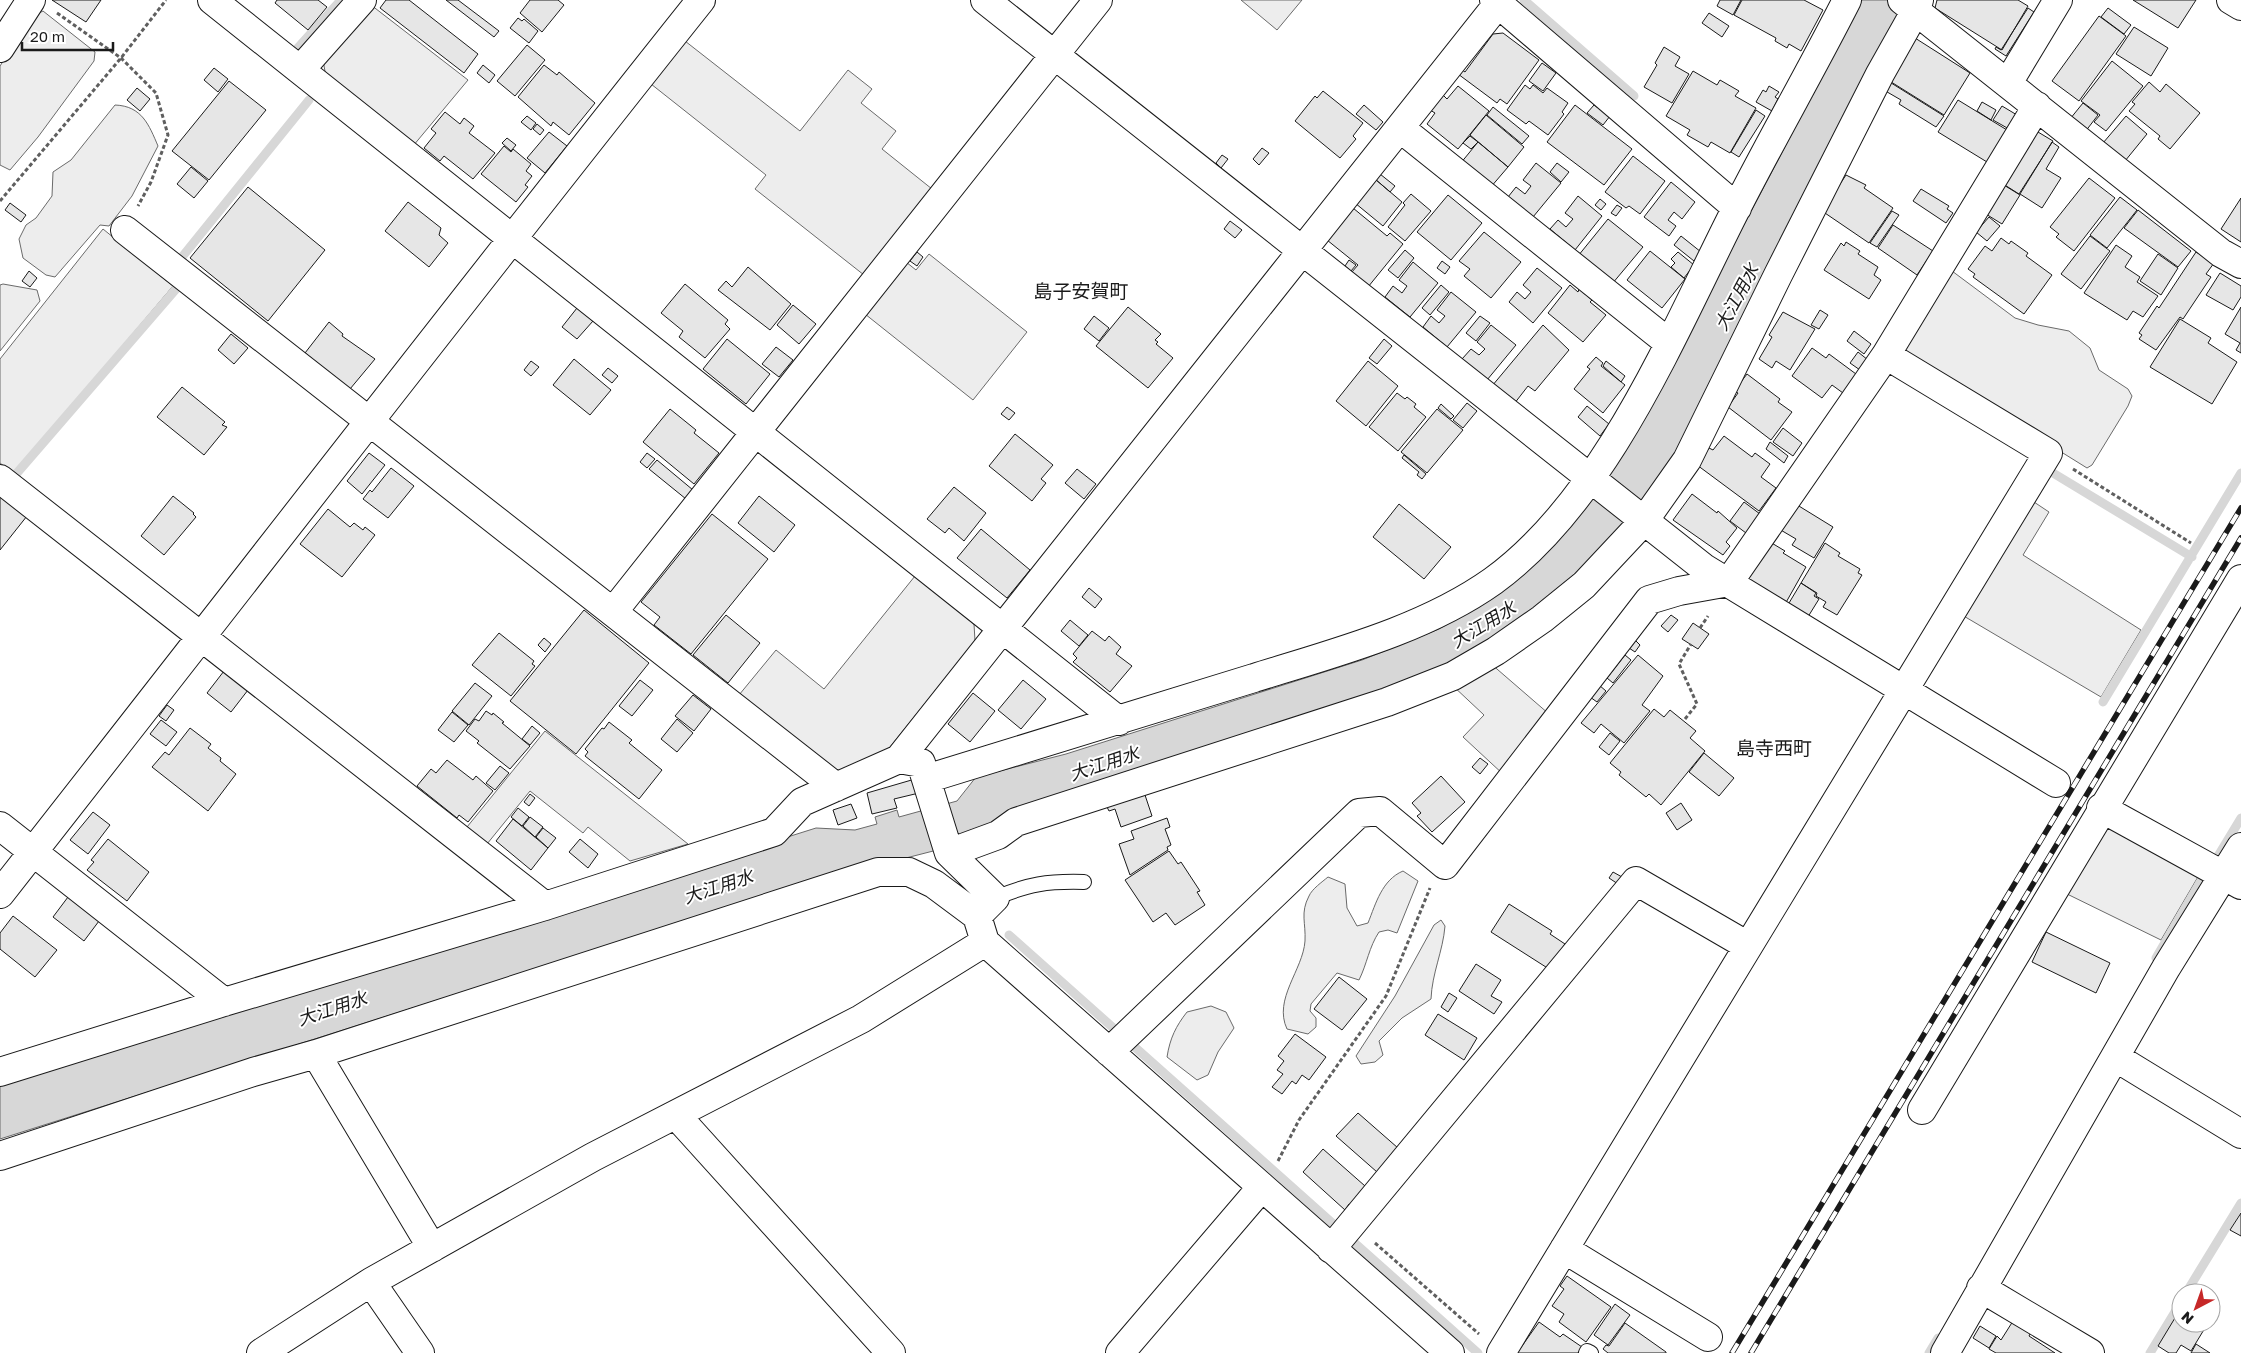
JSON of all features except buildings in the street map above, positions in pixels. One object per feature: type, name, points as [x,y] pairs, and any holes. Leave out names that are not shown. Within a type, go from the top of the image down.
[{"type":"street","points":[[212,0],[1119,720]]},
{"type":"street","points":[[300,70],[362,0]]},
{"type":"street","points":[[0,894],[512,238],[701,0]]},
{"type":"street","points":[[985,0],[1704,568],[2056,783]]},
{"type":"street","points":[[613,612],[1098,0]]},
{"type":"street","points":[[929,788],[1119,720],[1357,646],[1449,609],[1494,580],[1549,532],[1594,483],[1847,0]]},
{"type":"street","points":[[2008,83],[2058,0]]},
{"type":"street","points":[[2231,0],[2241,6]]},
{"type":"street","points":[[0,1072],[224,1002],[545,906],[774,832],[802,802],[899,759],[1400,128],[1498,1],[1737,208]]},
{"type":"street","points":[[948,853],[998,835],[1016,822],[1387,702],[1453,676],[1496,651],[1542,619],[1584,585],[1643,520],[1687,460],[1880,74],[1912,4],[2036,106],[2221,253],[2241,264]]},
{"type":"street","points":[[0,48],[42,5]]},
{"type":"street","points":[[1120,1041],[1359,813],[1380,811],[1445,865],[1649,600],[1679,590],[1729,582],[1886,355],[2036,106]]},
{"type":"street","points":[[1400,128],[1669,343]]},
{"type":"street","points":[[125,230],[836,786]]},
{"type":"street","points":[[1493,1346],[1564,1249],[2048,453],[1886,355]]},
{"type":"street","points":[[0,479],[545,906]]},
{"type":"street","points":[[1922,1110],[2241,579]]},
{"type":"street","points":[[899,759],[921,763],[948,853],[986,919]]},
{"type":"street","points":[[2102,808],[2232,880]]},
{"type":"street","points":[[0,826],[224,1002]]},
{"type":"street","points":[[1945,1353],[1980,1288],[2114,1057],[2232,880],[2241,847]]},
{"type":"street","points":[[0,1156],[254,1072],[316,1054],[878,872],[909,872],[934,884],[986,919],[1120,1041],[1261,1188],[1343,1234],[1450,1353]]},
{"type":"street","points":[[1343,1234],[1636,882],[1748,946]]},
{"type":"street","points":[[261,1353],[371,1282],[593,1157],[861,1019],[986,919]]},
{"type":"street","points":[[316,1054],[432,1248]]},
{"type":"street","points":[[2114,1057],[2241,1134]]},
{"type":"street","points":[[676,1114],[891,1353]]},
{"type":"street","points":[[1120,1353],[1261,1188]]},
{"type":"street","points":[[1564,1249],[1708,1337]]},
{"type":"street","points":[[371,1282],[420,1353]]},
{"type":"street","points":[[1980,1288],[2090,1353]]},
{"type":"lane","points":[[986,919],[1023,886],[1052,881],[1084,882]]},
{"type":"lane","points":[[1586,1353],[1588,1351],[1591,1353]]},
{"type":"path","points":[[0,201],[121,58],[166,0]]},
{"type":"path","points":[[42,5],[121,58],[156,93],[168,135],[151,182],[125,230]]},
{"type":"path","points":[[2048,453],[2191,543]]},
{"type":"path","points":[[1685,719],[1697,704],[1679,664],[1691,644]]},
{"type":"path","points":[[1278,1160],[1300,1120],[1386,996],[1427,893],[1445,865]]},
{"type":"path","points":[[1343,1234],[1493,1346]]},
{"type":"shaded area","points":[[1241,0],[1302,0],[1277,30]]},
{"type":"shaded area","points":[[371,5],[468,80],[413,146],[326,77],[323,60]]},
{"type":"shaded area","points":[[43,11],[95,52],[94,61],[38,137],[10,170],[0,165],[0,66],[32,17]]},
{"type":"shaded area","points":[[685,41],[800,131],[848,70],[872,89],[861,103],[896,131],[882,149],[932,189],[864,275],[755,189],[766,175],[651,84]]},
{"type":"shaded area","points":[[115,105],[124,106],[138,113],[148,124],[158,146],[132,196],[109,226],[100,225],[55,277],[46,275],[23,258],[19,239],[26,225],[36,218],[52,196],[53,172],[71,160]]},
{"type":"shaded area","points":[[103,229],[173,286],[14,474],[0,463],[0,359]]},
{"type":"shaded area","points":[[929,254],[1027,332],[973,400],[865,314],[906,262],[916,270]]},
{"type":"shaded area","points":[[1952,271],[2015,318],[2069,331],[2090,348],[2099,370],[2128,389],[2132,396],[2128,406],[2092,465],[2087,468],[1907,356],[1902,339]]},
{"type":"shaded area","points":[[0,285],[37,290],[40,301],[0,351]]},
{"type":"shaded area","points":[[2031,500],[2049,512],[2023,555],[2141,630],[2101,697],[1962,615]]},
{"type":"shaded area","points":[[915,576],[974,624],[975,641],[881,758],[835,773],[739,695],[776,650],[824,689]]},
{"type":"shaded area","points":[[1490,663],[1549,714],[1504,775],[1463,737],[1484,715],[1452,685]]},
{"type":"shaded area","points":[[545,731],[688,844],[630,861],[588,827],[583,833],[530,791],[487,844],[467,827]]},
{"type":"shaded area","points":[[2102,822],[2202,870],[2161,940],[2063,892]]},
{"type":"shaded area","points":[[1403,871],[1418,881],[1397,933],[1388,930],[1379,932],[1359,980],[1337,973],[1311,1004],[1310,1011],[1316,1018],[1316,1027],[1308,1034],[1287,1029],[1284,1007],[1286,996],[1303,952],[1305,941],[1304,913],[1310,893],[1328,877],[1345,884],[1347,908],[1357,926],[1368,923],[1385,886]]},
{"type":"shaded area","points":[[1441,920],[1445,926],[1444,935],[1433,980],[1431,999],[1402,1018],[1379,1041],[1383,1055],[1375,1062],[1361,1064],[1356,1056],[1395,996],[1434,925]]},
{"type":"shaded area","points":[[1211,1006],[1226,1012],[1234,1028],[1218,1052],[1208,1075],[1197,1080],[1167,1057],[1168,1050],[1174,1033],[1187,1012]]},
{"type":"water","name":"大江用水","points":[[1862,0],[1907,0],[1894,36],[1655,492],[1579,581],[1457,664],[941,849],[863,869],[680,923],[0,1139],[0,1086],[816,828],[855,830],[877,824],[875,817],[897,810],[899,817],[957,801],[976,777],[1066,754],[1362,660],[1439,629],[1484,603],[1524,572],[1564,534],[1623,455]]},
{"type":"waterway","points":[[295,51],[341,0]]},
{"type":"waterway","points":[[1524,0],[1634,96]]},
{"type":"waterway","points":[[182,257],[309,100]]},
{"type":"waterway","points":[[17,473],[176,289]]},
{"type":"waterway","points":[[2053,473],[2192,557]]},
{"type":"waterway","points":[[2103,702],[2241,473]]},
{"type":"waterway","points":[[2218,856],[2241,818]]},
{"type":"waterway","points":[[2156,958],[2205,874]]},
{"type":"waterway","points":[[1009,935],[1478,1353]]},
{"type":"waterway","points":[[2192,1283],[2241,1203]]},
{"type":"waterway","points":[[2150,1353],[2171,1318]]},
{"type":"waterway","points":[[1929,1353],[1938,1338]]},
{"type":"railway","points":[[1732,1353],[2241,508]]},
{"type":"railway","points":[[1751,1353],[2241,538]]},
{"type":"district","name":"島子安賀町","points":[[1081,290]]},
{"type":"district","name":"島寺西町","points":[[1774,747]]}]
